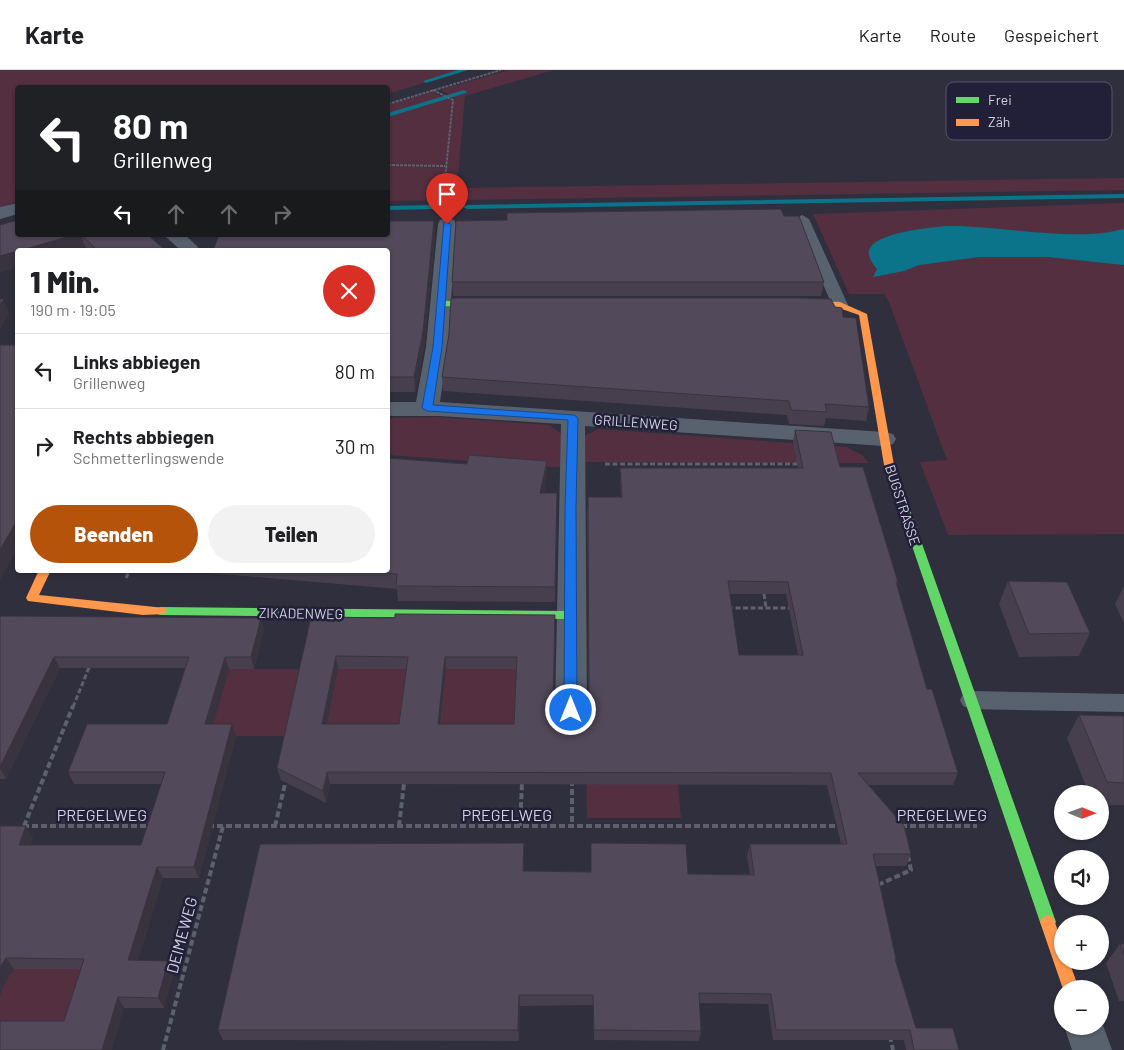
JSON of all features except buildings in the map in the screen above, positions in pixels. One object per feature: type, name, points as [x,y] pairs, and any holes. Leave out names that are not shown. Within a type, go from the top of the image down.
[{"type":"street","points":[[0,213],[15,209]]},
{"type":"street","points":[[427,408],[437,347],[447,224]]},
{"type":"street","points":[[176,237],[188,248]]},
{"type":"street","points":[[787,303],[846,307]]},
{"type":"street","points":[[440,304],[501,304]]},
{"type":"street","name":"BUGSTRASSE","points":[[846,307],[863,314],[892,475],[1068,980]]},
{"type":"street","name":"GRILLENWEG","points":[[390,409],[427,408],[884,439]]},
{"type":"street","points":[[571,710],[570,615],[574,418]]},
{"type":"street","name":"ZIKADENWEG","points":[[44,573],[32,598],[143,611],[570,615]]},
{"type":"street","points":[[1087,1035],[1092,1050]]},
{"type":"lane","name":"BUGSTRASSE","points":[[802,219],[846,307]]},
{"type":"lane","points":[[971,700],[1124,703]]},
{"type":"path","points":[[390,103],[501,70]]},
{"type":"path","points":[[433,90],[454,100],[445,166],[443,205],[454,205],[447,224]]},
{"type":"path","points":[[390,165],[445,166]]},
{"type":"path","points":[[572,464],[803,464]]},
{"type":"path","points":[[666,464],[667,473]]},
{"type":"path","points":[[758,464],[760,473]]},
{"type":"path","points":[[764,594],[766,608]]},
{"type":"path","points":[[720,608],[795,608]]},
{"type":"path","points":[[24,826],[91,664]]},
{"type":"path","points":[[572,778],[572,826]]},
{"type":"path","points":[[275,826],[285,784]]},
{"type":"path","points":[[399,826],[404,784]]},
{"type":"path","points":[[520,826],[522,784]]},
{"type":"path","name":"PREGELWEG","points":[[16,826],[152,826],[154,818]]},
{"type":"path","name":"PREGELWEG","points":[[205,826],[846,826]]},
{"type":"path","name":"DEIMEWEG","points":[[163,1050],[223,826]]},
{"type":"path","name":"PREGELWEG","points":[[895,826],[1014,826]]},
{"type":"path","points":[[871,888],[911,870],[906,851]]},
{"type":"path","points":[[890,1032],[894,1050]]},
{"type":"shaded area","points":[[0,70],[465,70],[390,93],[390,85],[15,85],[15,203],[0,207]]},
{"type":"shaded area","points":[[509,70],[554,70],[465,96],[457,188],[1124,178],[1124,190],[390,201],[390,104],[432,92],[450,100],[455,98],[440,90]]},
{"type":"shaded area","points":[[1124,203],[1124,534],[948,535],[920,462],[947,460],[889,302],[884,294],[849,294],[813,214]]},
{"type":"shaded area","points":[[437,417],[549,425],[566,437],[566,468],[390,455],[390,418]]},
{"type":"shaded area","points":[[599,429],[846,447],[862,455],[869,463],[581,462],[580,438]]},
{"type":"shaded area","points":[[229,669],[301,669],[286,736],[210,736]]},
{"type":"shaded area","points":[[338,669],[410,669],[401,736],[325,736]]},
{"type":"shaded area","points":[[446,669],[517,669],[514,736],[439,736]]},
{"type":"shaded area","points":[[585,703],[678,785],[681,818],[587,818]]},
{"type":"shaded area","points":[[10,969],[91,969],[71,1031],[0,1031],[0,995]]},
{"type":"water","points":[[945,226],[967,226],[1058,234],[1103,233],[1124,229],[1124,265],[1048,257],[979,257],[919,265],[904,271],[873,277],[877,269],[869,255],[871,248],[877,241],[913,230]]},
{"type":"waterway","points":[[426,81],[465,70]]},
{"type":"waterway","points":[[390,114],[464,92]]},
{"type":"waterway","points":[[467,207],[1124,196]]},
{"type":"waterway","points":[[390,208],[431,207]]},
{"type":"traffic: fast","points":[[440,304],[488,304]]},
{"type":"traffic: fast","points":[[898,490],[1048,922]]},
{"type":"traffic: fast","points":[[161,611],[570,615]]},
{"type":"traffic: slow","points":[[796,303],[840,305],[863,314],[889,465],[898,490]]},
{"type":"traffic: slow","points":[[44,573],[32,598],[143,611],[161,611]]},
{"type":"traffic: slow","points":[[1048,922],[1068,980]]},
{"type":"route","points":[[447,224],[437,347],[427,408],[574,418],[571,508],[571,710]]}]
